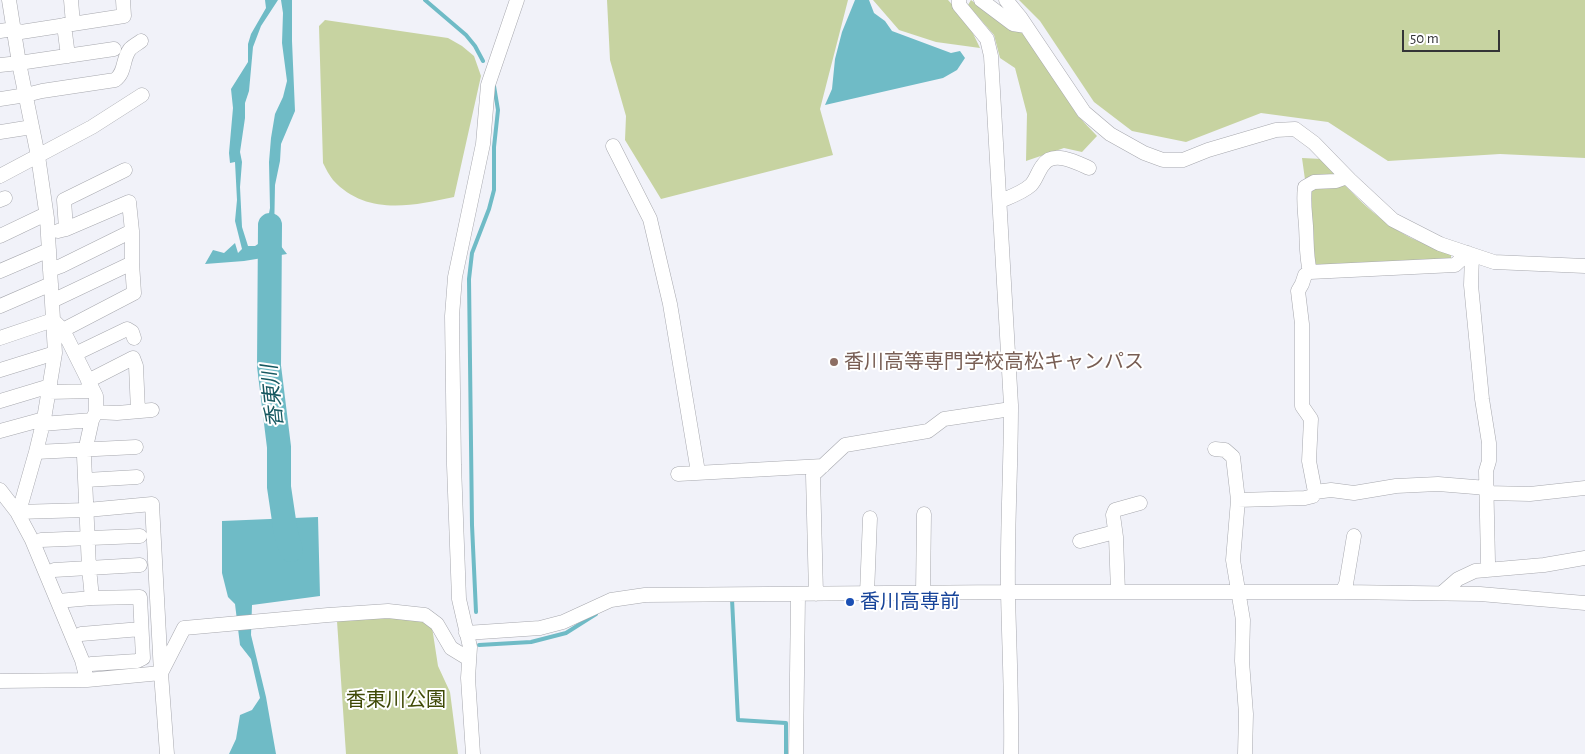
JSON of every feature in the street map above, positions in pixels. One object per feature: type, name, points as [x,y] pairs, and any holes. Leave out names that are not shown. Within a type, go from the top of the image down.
[{"type":"street","points":[[10,0],[7,30],[19,63],[38,156],[48,234],[52,301],[58,325],[96,396],[94,416],[85,449],[89,568],[92,598]]},
{"type":"street","points":[[68,56],[68,24],[71,0]]},
{"type":"street","points":[[7,30],[22,32],[124,16],[123,0]]},
{"type":"street","points":[[473,754],[468,678],[470,647],[459,599],[454,465],[452,316],[455,277],[483,144],[488,85],[517,0]]},
{"type":"street","points":[[959,0],[959,5],[987,39],[991,56],[1011,409],[1008,592],[1012,681],[1011,754]]},
{"type":"street","points":[[982,0],[1013,24],[1026,26]]},
{"type":"street","points":[[1006,0],[1026,26],[1084,112],[1110,134],[1144,153],[1163,160],[1183,160],[1208,150],[1276,130],[1295,129],[1314,143],[1346,177],[1393,220],[1440,244],[1494,262],[1585,266]]},
{"type":"street","points":[[0,99],[115,80],[120,76],[124,68],[125,58],[130,49],[141,41]]},
{"type":"street","points":[[0,64],[114,49]]},
{"type":"street","points":[[0,176],[92,127],[142,95]]},
{"type":"street","points":[[0,132],[32,127]]},
{"type":"street","points":[[613,146],[650,219],[670,304],[698,472]]},
{"type":"street","points":[[1000,201],[1020,193],[1032,184],[1044,162],[1055,158],[1064,158],[1089,168]]},
{"type":"street","points":[[66,229],[64,200],[125,170]]},
{"type":"street","points":[[1310,272],[1306,258],[1305,186],[1314,182],[1336,181],[1346,177]]},
{"type":"street","points":[[0,338],[58,325],[134,293],[129,202],[66,229],[48,234]]},
{"type":"street","points":[[0,236],[46,214]]},
{"type":"street","points":[[50,270],[132,231]]},
{"type":"street","points":[[0,271],[49,250]]},
{"type":"street","points":[[1315,492],[1309,461],[1311,419],[1302,406],[1302,324],[1298,291],[1305,275],[1310,272],[1455,266],[1470,254]]},
{"type":"street","points":[[1470,254],[1471,285],[1482,399],[1489,443],[1489,461],[1486,471],[1489,570]]},
{"type":"street","points":[[52,301],[132,263]]},
{"type":"street","points":[[0,306],[51,284]]},
{"type":"street","points":[[17,512],[36,452],[43,421],[55,354],[58,325]]},
{"type":"street","points":[[75,354],[128,329],[132,332],[134,338]]},
{"type":"street","points":[[0,370],[55,354]]},
{"type":"street","points":[[0,401],[49,389],[90,386],[133,358],[145,410],[43,421],[0,431]]},
{"type":"street","points":[[816,594],[813,475],[845,445],[928,431],[944,419],[1011,409]]},
{"type":"street","points":[[36,452],[136,447]]},
{"type":"street","points":[[1215,449],[1225,450],[1233,457],[1238,500],[1233,560],[1243,620],[1242,661],[1246,714],[1245,754]]},
{"type":"street","points":[[678,474],[823,466]]},
{"type":"street","points":[[86,480],[136,478]]},
{"type":"street","points":[[1238,500],[1305,498],[1313,496],[1315,492],[1331,490],[1354,492],[1396,486],[1438,484],[1530,494],[1585,488]]},
{"type":"street","points":[[0,490],[17,512],[32,540],[82,660],[87,680]]},
{"type":"street","points":[[1118,592],[1113,515],[1115,510],[1140,503]]},
{"type":"street","points":[[17,512],[87,510],[152,504],[167,754]]},
{"type":"street","points":[[923,593],[924,514]]},
{"type":"street","points":[[867,594],[870,518]]},
{"type":"street","points":[[1080,541],[1115,532]]},
{"type":"street","points":[[41,540],[140,536]]},
{"type":"street","points":[[1342,592],[1346,584],[1354,536]]},
{"type":"street","points":[[1442,594],[1458,579],[1475,571],[1544,565],[1585,558]]},
{"type":"street","points":[[54,570],[140,565]]},
{"type":"street","points":[[466,633],[540,628],[563,622],[610,600],[628,597],[1008,592],[1342,592],[1480,594],[1585,604]]},
{"type":"street","points":[[796,754],[798,595]]},
{"type":"street","points":[[58,601],[140,597],[143,658],[91,664]]},
{"type":"street","points":[[161,673],[184,628],[388,611],[426,616],[437,624],[451,648],[469,659]]},
{"type":"street","points":[[81,634],[141,629]]},
{"type":"street","points":[[0,681],[87,680],[161,673]]},
{"type":"green space","points":[[607,0],[848,0],[820,109],[833,155],[661,199],[625,140],[626,116],[610,60]]},
{"type":"green space","points":[[873,0],[948,0],[967,21],[980,48],[936,42],[899,30]]},
{"type":"green space","points":[[971,0],[1000,22],[1026,35],[1078,116],[1097,136],[1082,152],[1064,148],[1026,161],[1027,114],[1015,68],[1000,58],[994,35],[968,5]]},
{"type":"green space","points":[[1019,0],[1585,0],[1585,158],[1500,154],[1388,161],[1328,122],[1261,113],[1186,142],[1132,131],[1094,102],[1040,21]]},
{"type":"green space","points":[[325,20],[448,38],[474,56],[481,76],[454,197],[406,205],[375,204],[360,199],[346,191],[333,180],[323,163],[319,26]]},
{"type":"green space","points":[[1302,158],[1322,159],[1352,193],[1374,213],[1411,238],[1451,254],[1451,261],[1316,268],[1309,259],[1308,201]]},
{"type":"green space","name":"香東川公園","points":[[373,616],[419,619],[432,627],[438,666],[450,692],[458,754],[346,754],[337,621]]},
{"type":"water","points":[[265,0],[278,0],[261,26],[253,47],[240,152],[242,162],[240,187],[242,227],[248,246],[255,246],[264,240],[270,208],[269,162],[271,138],[275,114],[283,97],[287,81],[282,43],[283,13],[281,0],[292,0],[295,111],[281,144],[275,185],[274,237],[287,254],[244,261],[205,264],[213,250],[224,253],[235,243],[238,253],[242,249],[235,221],[237,200],[235,162],[230,163],[229,153],[233,108],[231,89],[248,62],[248,44],[251,34],[266,8]]},
{"type":"water","points":[[855,0],[869,0],[874,13],[885,21],[892,31],[951,53],[960,51],[965,58],[957,70],[943,78],[825,105],[832,89],[835,59],[842,32]]},
{"type":"water","points":[[318,517],[320,596],[252,605],[251,635],[266,697],[276,754],[229,754],[236,739],[240,715],[252,710],[260,698],[251,659],[240,645],[235,604],[228,597],[222,573],[222,521]]},
{"type":"waterway","points":[[425,0],[466,35],[475,46],[483,61]]},
{"type":"waterway","points":[[476,612],[472,525],[469,279],[472,253],[489,209],[494,190],[494,147],[498,110],[494,86]]},
{"type":"waterway","name":"香東川","points":[[270,225],[269,366],[279,447],[279,487],[286,534],[291,550]]},
{"type":"waterway","points":[[732,599],[738,720],[786,723],[786,754]]},
{"type":"waterway","points":[[479,645],[531,642],[566,633],[596,614]]},
{"type":"place","name":"香川高等専門学校高松キャンパス","points":[[834,362]]},
{"type":"place","name":"香川高専前","points":[[850,602]]}]
